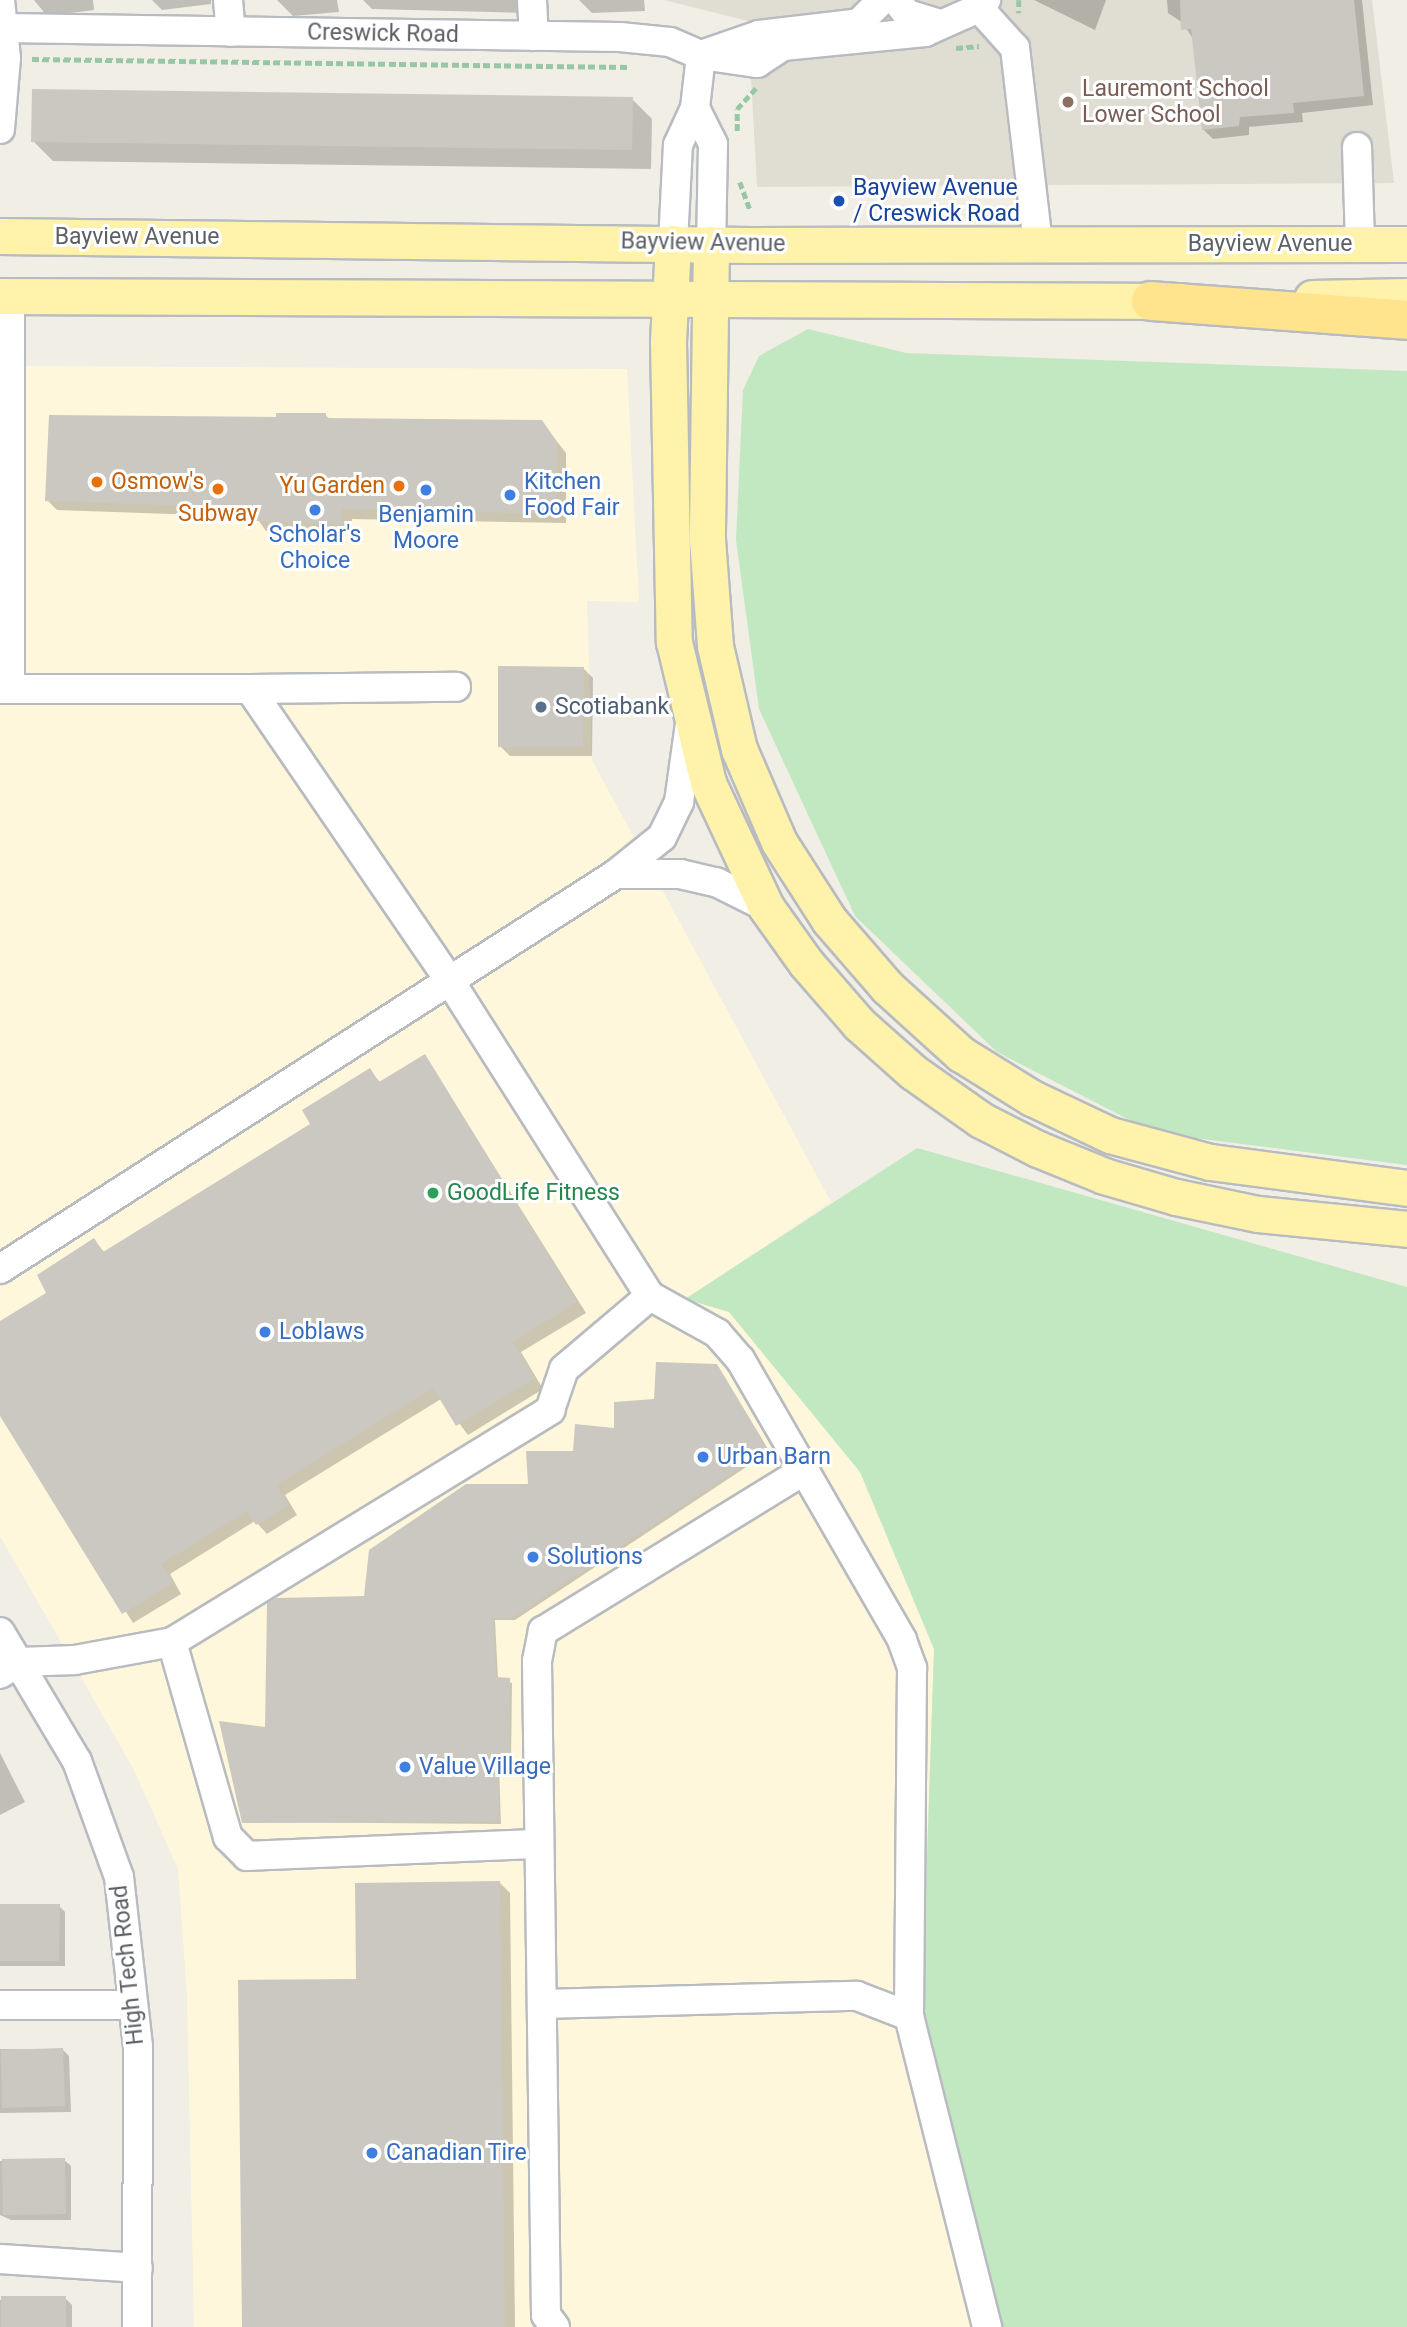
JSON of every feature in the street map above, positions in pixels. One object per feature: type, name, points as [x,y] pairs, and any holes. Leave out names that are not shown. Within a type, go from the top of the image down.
[{"type":"highway","points":[[1151,301],[1407,320]]},
{"type":"main road","name":"Bayview Avenue","points":[[0,236],[711,244],[1407,244]]},
{"type":"main road","points":[[673,243],[669,545],[674,642],[708,783],[766,907],[859,1024],[913,1072],[981,1119],[1026,1143],[1104,1176],[1176,1197],[1258,1214],[1407,1229]]},
{"type":"main road","points":[[711,244],[707,538],[715,646],[739,749],[779,842],[829,920],[887,988],[961,1054],[1032,1098],[1111,1135],[1210,1162],[1407,1188]]},
{"type":"main road","points":[[5,296],[1151,301],[1407,296]]},
{"type":"street","points":[[0,0],[6,58],[0,129]]},
{"type":"street","points":[[228,0],[230,32]]},
{"type":"street","points":[[532,0],[534,36]]},
{"type":"street","points":[[673,243],[678,145],[695,108],[701,55],[759,35],[859,23],[882,0]]},
{"type":"street","points":[[897,0],[907,14],[939,24]]},
{"type":"street","points":[[983,4],[1015,48],[1022,88],[1038,244]]},
{"type":"street","name":"Creswick Road","points":[[3,28],[636,38],[670,42],[701,55],[757,63],[783,46],[925,32],[983,4]]},
{"type":"street","points":[[695,108],[713,144],[711,244]]},
{"type":"street","points":[[1357,147],[1360,244]]},
{"type":"street","points":[[5,296],[5,689],[456,687]]},
{"type":"street","points":[[250,689],[450,981],[650,1296],[717,1332],[740,1359],[902,1640],[912,1668],[909,2016],[987,2327]]},
{"type":"street","points":[[0,1269],[616,874],[662,837],[680,802],[691,721]]},
{"type":"street","points":[[616,874],[680,874],[716,882],[766,907]]},
{"type":"street","points":[[10,1668],[75,1660],[172,1642],[550,1410],[565,1369],[650,1296]]},
{"type":"street","points":[[555,2327],[546,2315],[537,1661],[543,1631],[805,1470]]},
{"type":"street","name":"High Tech Road","points":[[0,1632],[10,1668],[77,1761],[120,1877],[138,2047],[137,2327]]},
{"type":"street","points":[[172,1642],[229,1837],[247,1856],[540,1844]]},
{"type":"street","points":[[542,2004],[857,1996],[909,2016]]},
{"type":"street","points":[[0,2005],[133,2005]]},
{"type":"street","points":[[0,2259],[138,2267]]},
{"type":"path","points":[[952,49],[993,45],[1019,22],[1019,0]]},
{"type":"path","points":[[6,58],[642,68]]},
{"type":"path","points":[[737,134],[737,108],[761,80]]},
{"type":"path","points":[[737,173],[750,209]]},
{"type":"shaded area","name":"Lauremont School Lower School","points":[[664,0],[1372,0],[1394,183],[757,187],[748,21]]},
{"type":"shaded area","points":[[0,366],[627,369],[639,602],[587,601],[592,760],[831,1202],[686,1299],[729,1312],[860,1472],[934,1649],[922,2005],[1000,2327],[194,2327],[187,1996],[178,1869],[134,1770],[0,1536]]},
{"type":"green space","points":[[808,329],[906,353],[1407,371],[1407,1165],[1155,1133],[997,1052],[855,916],[759,709],[736,540],[743,390],[759,356]]},
{"type":"green space","points":[[917,1148],[1407,1287],[1407,2327],[1000,2327],[922,2005],[934,1649],[860,1472],[729,1312],[685,1299]]},
{"type":"building","points":[[1180,0],[1354,0],[1364,96],[1293,103],[1294,113],[1240,117],[1239,126],[1202,130],[1191,29],[1181,30]]},
{"type":"building","points":[[32,89],[633,97],[632,150],[31,142]]},
{"type":"building","points":[[276,413],[326,413],[326,418],[542,420],[557,442],[556,514],[342,509],[342,524],[255,521],[255,508],[45,501],[49,415],[276,417]]},
{"type":"building","name":"Scotiabank","points":[[498,666],[584,667],[583,747],[498,747]]},
{"type":"building","name":"Loblaws","points":[[425,1054],[577,1302],[513,1342],[535,1378],[456,1426],[433,1388],[276,1485],[288,1505],[256,1525],[247,1511],[161,1564],[173,1583],[122,1614],[0,1416],[0,1321],[46,1293],[37,1275],[94,1238],[103,1252],[310,1124],[302,1110],[370,1068],[379,1082]]},
{"type":"building","points":[[656,1362],[717,1364],[768,1449],[512,1618],[493,1618],[496,1677],[510,1678],[509,1762],[497,1763],[500,1822],[242,1823],[219,1721],[265,1727],[267,1603],[276,1598],[364,1596],[369,1550],[466,1484],[528,1484],[526,1451],[573,1451],[575,1424],[614,1428],[614,1402],[654,1399]]},
{"type":"building","name":"Canadian Tire","points":[[500,1881],[505,2327],[242,2327],[238,1980],[356,1979],[355,1883]]},
{"type":"building","points":[[0,1904],[60,1904],[59,1961],[0,1961]]},
{"type":"building","points":[[63,2048],[65,2106],[2,2108],[1,2050]]},
{"type":"building","points":[[65,2158],[66,2214],[3,2215],[2,2159]]},
{"type":"building","points":[[1,2296],[66,2296],[66,2327],[1,2327]]},
{"type":"place","name":"Lauremont School Lower School","points":[[1068,102]]},
{"type":"place","name":"Bayview Avenue / Creswick Road","points":[[839,201]]},
{"type":"place","name":"Osmow's","points":[[97,482]]},
{"type":"place","name":"Yu Garden","points":[[399,486]]},
{"type":"place","name":"Subway","points":[[218,489]]},
{"type":"place","name":"Benjamin Moore","points":[[426,490]]},
{"type":"place","name":"Kitchen Food Fair","points":[[510,495]]},
{"type":"place","name":"Scholar's Choice","points":[[315,510]]},
{"type":"place","name":"Scotiabank","points":[[541,707]]},
{"type":"place","name":"GoodLife Fitness","points":[[433,1193]]},
{"type":"place","name":"Loblaws","points":[[265,1332]]},
{"type":"place","name":"Urban Barn","points":[[703,1457]]},
{"type":"place","name":"Solutions","points":[[533,1557]]},
{"type":"place","name":"Value Village","points":[[405,1767]]},
{"type":"place","name":"Canadian Tire","points":[[372,2153]]}]
